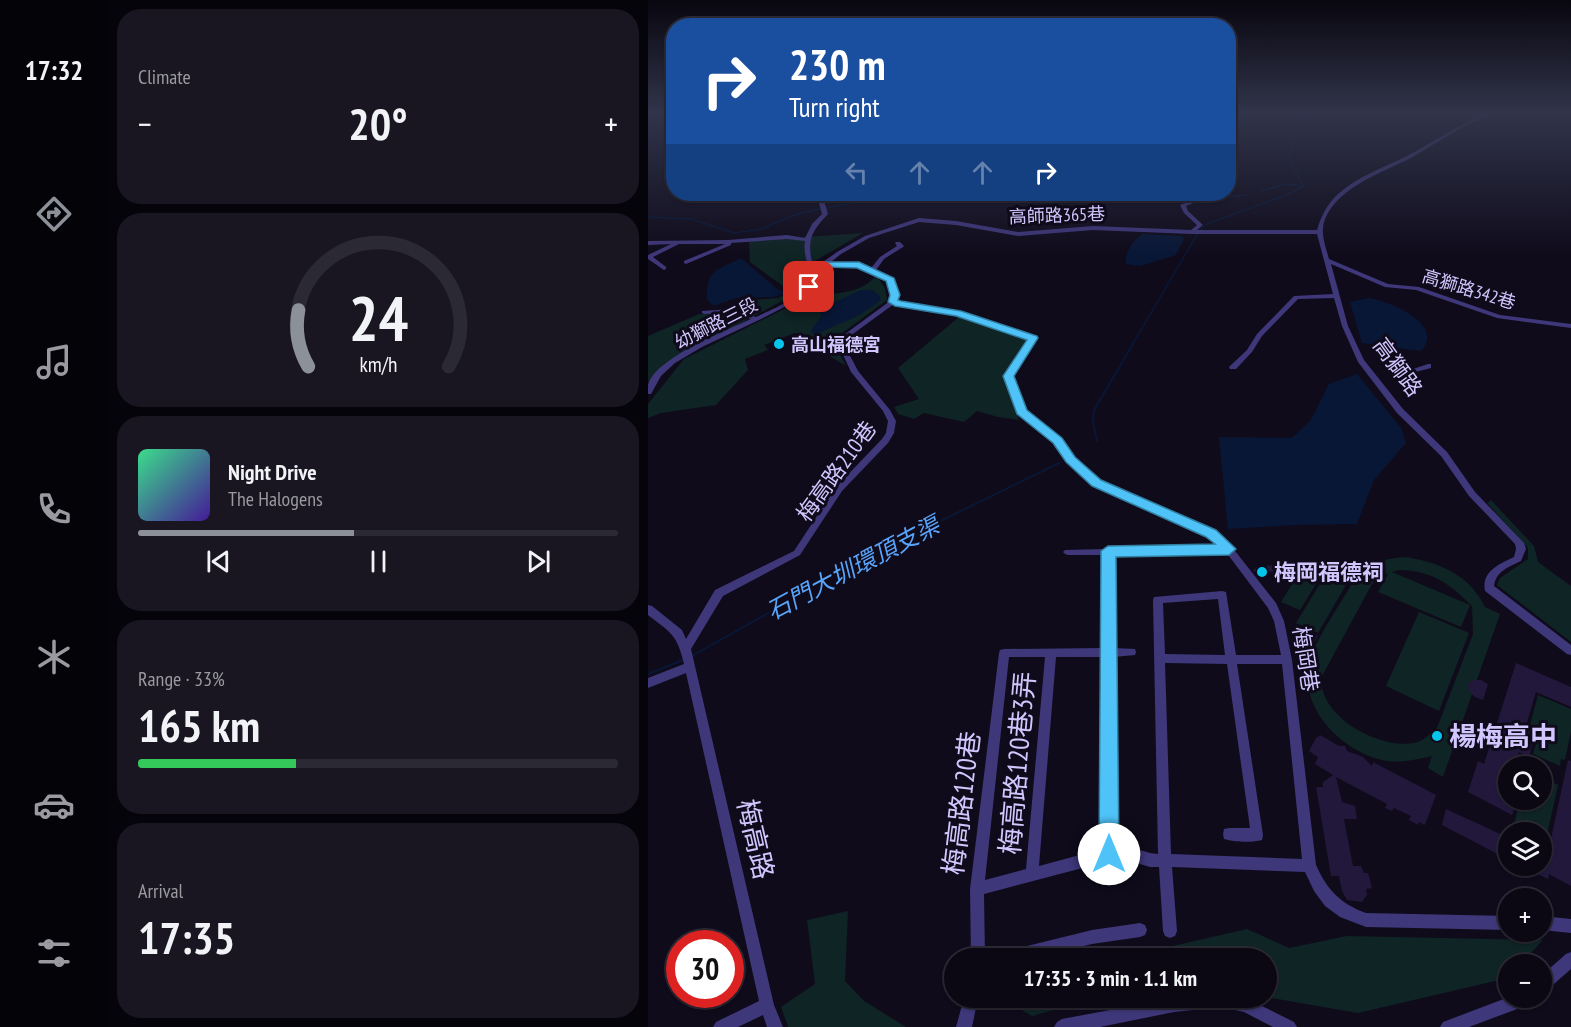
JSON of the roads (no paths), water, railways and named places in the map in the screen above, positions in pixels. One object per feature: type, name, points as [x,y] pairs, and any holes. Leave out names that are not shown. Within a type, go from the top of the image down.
[{"type":"street","points":[[1319,232],[1324,216],[1340,197],[1359,182],[1403,159]]},
{"type":"street","points":[[811,275],[808,240],[813,224],[825,214],[821,201]]},
{"type":"street","points":[[1192,232],[1200,225],[1186,212],[1183,205],[1194,201]]},
{"type":"street","name":"高師路365巷","points":[[811,275],[839,253],[878,232],[919,220],[956,223],[1018,234],[1094,228],[1192,232],[1319,232]]},
{"type":"street","name":"高獅路","points":[[1319,232],[1345,327],[1361,360],[1400,411],[1444,454],[1472,494],[1519,543],[1521,549],[1518,559],[1493,572],[1489,588],[1571,651]]},
{"type":"street","points":[[648,243],[787,237],[808,240]]},
{"type":"street","points":[[686,261],[734,241]]},
{"type":"street","points":[[664,268],[649,257],[678,243]]},
{"type":"street","points":[[872,271],[882,258],[901,246],[898,243]]},
{"type":"street","name":"高獅路342巷","points":[[1327,260],[1387,286],[1417,288],[1499,317],[1571,326]]},
{"type":"street","points":[[809,264],[859,265],[890,280],[895,295],[893,302]]},
{"type":"street","name":"幼獅路三段","points":[[648,392],[663,368],[693,350],[790,302],[809,287],[811,275]]},
{"type":"street","points":[[1233,367],[1250,351],[1259,335],[1296,297],[1337,296]]},
{"type":"street","name":"梅岡巷","points":[[893,302],[967,316],[1033,338],[1008,376],[1022,412],[1058,440],[1070,460],[1096,483],[1211,533],[1229,549],[1272,606],[1280,621],[1287,660],[1309,866],[1319,890],[1344,913],[1366,920],[1498,923]]},
{"type":"street","name":"梅高路210巷","points":[[687,658],[719,593],[797,553],[840,489],[890,433],[892,421],[886,410],[855,372],[841,344],[843,338],[893,302]]},
{"type":"street","points":[[704,312],[732,311],[757,319]]},
{"type":"street","points":[[1408,372],[1428,366]]},
{"type":"street","points":[[1068,552],[1229,549]]},
{"type":"street","points":[[1108,551],[1109,854]]},
{"type":"street","points":[[1170,931],[1163,860],[1158,600],[1221,595],[1233,660],[1257,835],[1229,834]]},
{"type":"street","name":"梅高路","points":[[648,609],[678,633],[687,658],[729,828],[767,1005],[775,1027]]},
{"type":"street","points":[[1051,654],[1131,652]]},
{"type":"street","name":"梅高路120巷","points":[[978,948],[976,889],[1004,653],[1051,654]]},
{"type":"street","name":"梅高路120巷3弄","points":[[1032,875],[1051,654]]},
{"type":"street","points":[[648,682],[687,658]]},
{"type":"street","points":[[1160,658],[1287,660]]},
{"type":"street","points":[[976,889],[1109,854],[1130,854],[1150,860],[1309,866]]},
{"type":"street","points":[[1552,924],[1571,926]]},
{"type":"street","points":[[1047,948],[1092,937],[1140,930]]},
{"type":"street","points":[[1552,976],[1571,959]]},
{"type":"street","points":[[1062,1027],[1174,1005],[1222,1000],[1246,1005],[1289,1027]]},
{"type":"street","points":[[722,1027],[767,1005]]},
{"type":"street","points":[[964,1027],[969,1008]]},
{"type":"street","points":[[1448,1027],[1500,1008]]},
{"type":"water","points":[[1143,234],[1182,236],[1184,239],[1176,255],[1140,266],[1126,264],[1130,247]]},
{"type":"water","points":[[741,258],[783,294],[774,297],[736,298],[714,306],[707,300],[708,282],[711,276],[720,268]]},
{"type":"water","points":[[861,290],[872,290],[879,295],[881,300],[860,315],[814,335],[811,331],[821,316],[820,312],[798,304],[808,296],[815,295],[825,303],[833,303]]},
{"type":"water","points":[[1369,298],[1401,309],[1421,323],[1426,332],[1427,341],[1421,351],[1362,343],[1350,302]]},
{"type":"water","points":[[1357,374],[1401,428],[1406,443],[1374,480],[1357,524],[1228,529],[1219,437],[1292,438],[1311,420],[1329,384]]},
{"type":"waterway","name":"石門大圳環頂支渠","points":[[1200,230],[1207,224],[1289,194],[1303,186],[1289,159]]},
{"type":"waterway","name":"石門大圳環頂支渠","points":[[1261,191],[1286,184],[1302,186]]},
{"type":"waterway","name":"石門大圳環頂支渠","points":[[1236,196],[1249,195]]},
{"type":"waterway","points":[[648,217],[691,219],[734,233],[761,229],[800,213],[856,201]]},
{"type":"waterway","name":"石門大圳環頂支渠","points":[[1132,345],[1198,233]]},
{"type":"waterway","name":"石門大圳環頂支渠","points":[[1097,441],[1093,422],[1094,410],[1133,344]]},
{"type":"waterway","name":"石門大圳環頂支渠","points":[[690,657],[875,553],[1059,463]]},
{"type":"waterway","name":"石門大圳環頂支渠","points":[[648,674],[685,659]]},
{"type":"place","name":"高山福德宮","points":[[779,344]]},
{"type":"place","name":"梅岡福德祠","points":[[1262,572]]},
{"type":"place","name":"楊梅高中","points":[[1437,736]]}]
